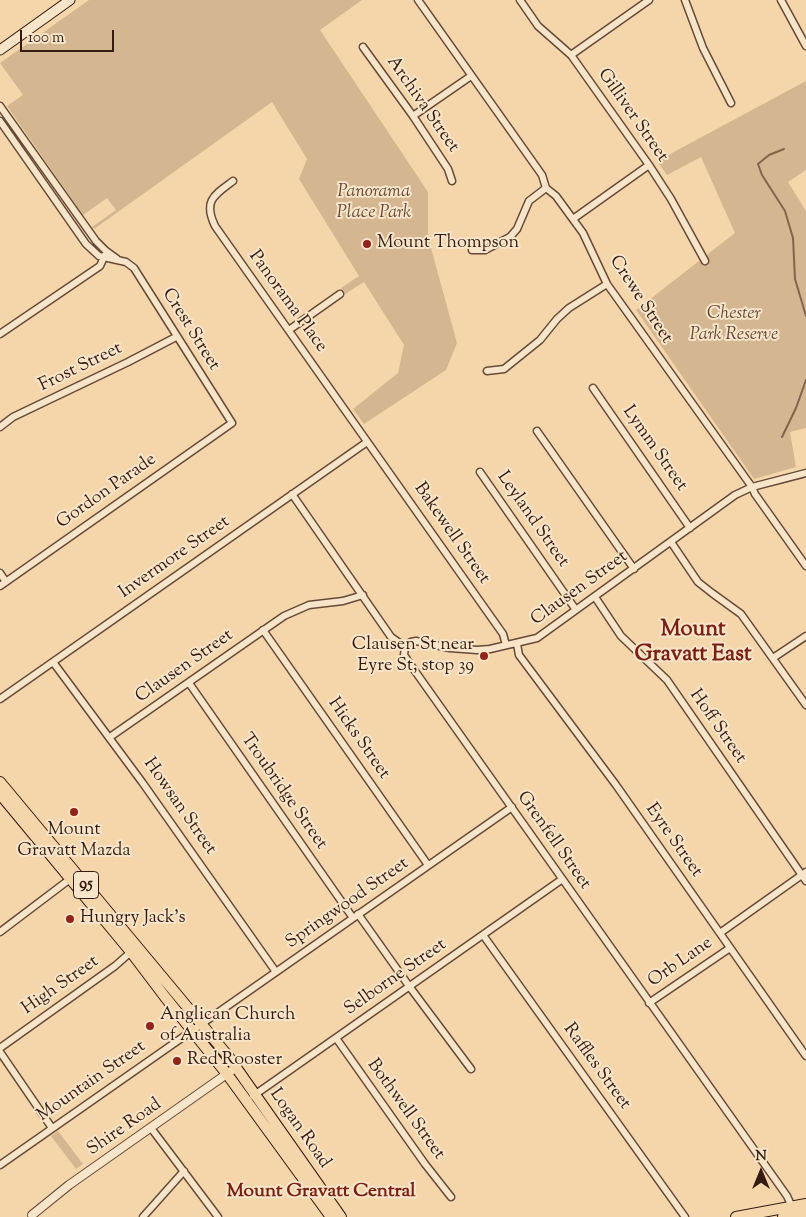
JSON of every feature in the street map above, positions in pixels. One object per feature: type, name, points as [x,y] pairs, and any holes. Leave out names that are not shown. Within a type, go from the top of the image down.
[{"type":"main road","points":[[0,50],[70,0]]},
{"type":"main road","name":"Logan Road","points":[[0,782],[196,1027],[228,1074],[251,1097],[341,1217]]},
{"type":"main road","name":"Logan Road","points":[[0,794],[70,878],[134,949]]},
{"type":"main road","name":"Logan Road","points":[[196,1027],[236,1068],[251,1097],[331,1217]]},
{"type":"main road","points":[[736,1217],[806,1204]]},
{"type":"main road","points":[[783,1217],[806,1213]]},
{"type":"street","name":"Crewe Street","points":[[418,0],[542,175],[546,188],[556,196],[583,233],[607,284],[752,486],[755,494],[806,566]]},
{"type":"street","name":"Gilliver Street","points":[[520,0],[538,26],[571,55],[649,165],[671,199],[705,261]]},
{"type":"street","points":[[571,55],[649,0]]},
{"type":"street","points":[[685,0],[703,48],[730,103]]},
{"type":"street","points":[[782,0],[806,46]]},
{"type":"street","name":"Archiva Street","points":[[363,47],[413,116],[448,169],[452,181]]},
{"type":"street","points":[[413,116],[471,76]]},
{"type":"street","name":"Crest Street","points":[[0,106],[105,254],[126,262],[134,268],[232,423]]},
{"type":"street","name":"Crest Street","points":[[0,121],[86,244],[99,256],[105,254]]},
{"type":"street","points":[[573,219],[649,165]]},
{"type":"street","name":"Panorama Place","points":[[233,181],[215,194],[209,206],[211,217],[241,264],[367,442]]},
{"type":"street","points":[[472,250],[485,250],[510,237],[517,229],[529,201],[546,188]]},
{"type":"street","points":[[0,334],[90,274],[100,266],[105,254]]},
{"type":"street","points":[[486,371],[504,368],[540,340],[557,319],[569,308],[607,284]]},
{"type":"street","points":[[289,330],[340,294]]},
{"type":"street","name":"Frost Street","points":[[0,426],[176,337]]},
{"type":"street","name":"Lymm Street","points":[[593,388],[690,528]]},
{"type":"street","name":"Gordon Parade","points":[[3,584],[232,423]]},
{"type":"street","points":[[537,431],[634,569]]},
{"type":"street","name":"Invermore Street","points":[[0,700],[367,442]]},
{"type":"street","name":"Bakewell Street","points":[[367,442],[503,634],[506,646]]},
{"type":"street","name":"Leyland Street","points":[[480,472],[576,610]]},
{"type":"street","name":"Clausen Street","points":[[405,647],[411,642],[416,641],[463,649],[490,649],[538,638],[735,495],[752,486],[806,473]]},
{"type":"street","name":"Grenfell Street","points":[[292,494],[391,637],[405,647],[404,655],[410,664],[512,807],[561,880],[787,1196],[792,1207]]},
{"type":"street","points":[[671,542],[698,582],[741,614],[806,705]]},
{"type":"street","points":[[0,573],[3,584]]},
{"type":"street","name":"Clausen Street","points":[[110,737],[284,616],[309,605],[363,595]]},
{"type":"street","name":"Hoff Street","points":[[595,597],[621,636],[667,680],[804,874],[806,882]]},
{"type":"street","name":"Hicks Street","points":[[264,630],[428,865]]},
{"type":"street","points":[[773,658],[806,636]]},
{"type":"street","name":"Eyre Street","points":[[517,644],[519,655],[616,785],[806,1056]]},
{"type":"street","name":"Howsan Street","points":[[53,662],[110,737],[276,972]]},
{"type":"street","name":"Troubridge Street","points":[[189,683],[356,916],[471,1069]]},
{"type":"street","name":"Springwood Street","points":[[196,1027],[512,807]]},
{"type":"street","points":[[720,933],[804,874]]},
{"type":"street","points":[[0,932],[70,878]]},
{"type":"street","name":"Selborne Street","points":[[251,1097],[561,880]]},
{"type":"street","name":"Raffles Street","points":[[483,935],[685,1217]]},
{"type":"street","name":"Orb Lane","points":[[649,1003],[730,948]]},
{"type":"street","name":"High Street","points":[[0,1048],[115,966],[134,949]]},
{"type":"street","name":"Mountain Street","points":[[0,1165],[196,1027]]},
{"type":"street","name":"Bothwell Street","points":[[336,1038],[451,1198]]},
{"type":"street","points":[[0,1052],[52,1128]]},
{"type":"street","name":"Shire Road","points":[[31,1216],[69,1185],[236,1068]]},
{"type":"street","points":[[151,1128],[218,1217]]},
{"type":"street","points":[[144,1217],[184,1171]]},
{"type":"green space","name":"Panorama Place Park","points":[[89,0],[362,0],[320,30],[428,192],[428,237],[457,343],[446,370],[364,424],[353,409],[398,373],[404,345],[364,282],[345,294],[341,288],[359,276],[299,179],[307,159],[272,102],[94,229],[92,227],[116,210],[107,198],[83,215],[7,106],[23,95],[0,63]]},
{"type":"green space","name":"Chester Park Reserve","points":[[806,81],[806,170],[788,182],[806,211],[806,428],[790,432],[796,467],[754,479],[636,310],[735,233],[701,157],[667,175],[657,161]]},
{"type":"green space","points":[[58,1131],[83,1164],[76,1169],[51,1136]]},
{"type":"waterway","points":[[784,149],[769,155],[758,164],[762,175],[785,211],[793,238],[795,279],[806,316]]},
{"type":"waterway","points":[[782,437],[796,408],[806,380]]},
{"type":"place","name":"Mount Thompson","points":[[367,244]]},
{"type":"place","name":"Clausen St near Eyre St, stop 39","points":[[484,656]]},
{"type":"place","name":"Mount Gravatt Mazda","points":[[74,812]]},
{"type":"place","name":"Hungry Jack's","points":[[70,919]]},
{"type":"place","name":"Anglican Church of Australia","points":[[150,1026]]},
{"type":"place","name":"Red Rooster","points":[[177,1061]]},
{"type":"district","name":"Mount Gravatt East","points":[[693,644]]},
{"type":"district","name":"Mount Gravatt Central","points":[[321,1193]]}]
